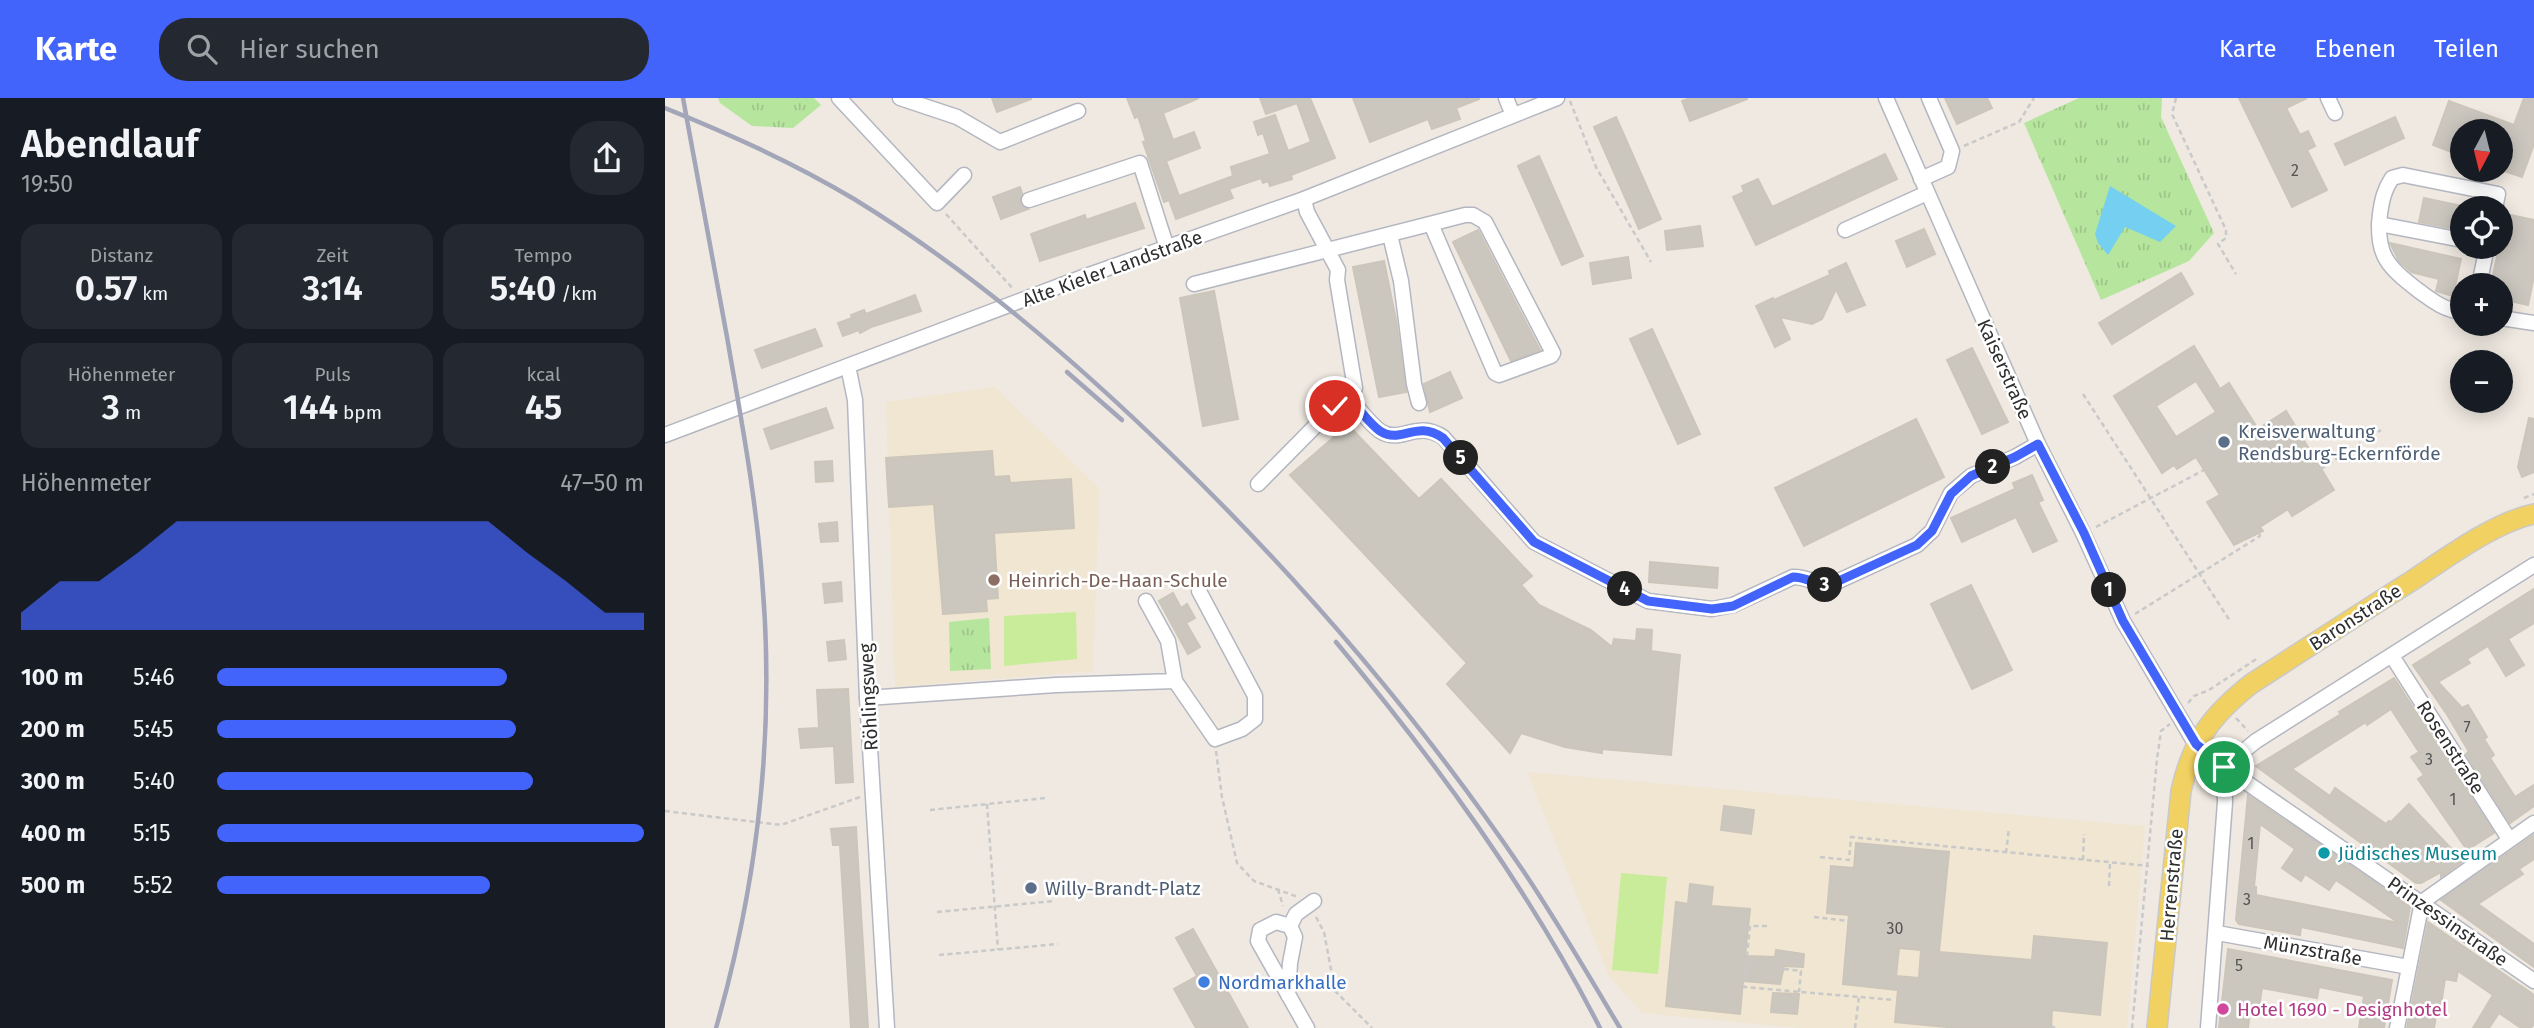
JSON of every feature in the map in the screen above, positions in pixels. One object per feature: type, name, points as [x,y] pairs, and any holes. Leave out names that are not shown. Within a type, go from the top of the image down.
[{"type":"main road","name":"Baronstraße","points":[[2196,744],[2216,714],[2251,684],[2438,563],[2497,528],[2522,516],[2534,514]]},
{"type":"main road","name":"Herrenstraße","points":[[2157,1028],[2181,791],[2196,744]]},
{"type":"street","points":[[839,98],[937,203],[964,175]]},
{"type":"street","points":[[901,98],[957,117],[1000,142],[1078,111]]},
{"type":"street","points":[[1506,98],[1513,115]]},
{"type":"street","name":"Alte Kieler Landstraße","points":[[665,435],[1023,300],[1304,199],[1557,98]]},
{"type":"street","name":"Kaiserstraße","points":[[1886,98],[2038,444],[2084,533],[2123,621],[2196,744]]},
{"type":"street","points":[[1921,179],[1948,167],[1952,152],[1929,98]]},
{"type":"street","points":[[2328,98],[2335,113]]},
{"type":"street","points":[[1029,200],[1140,163],[1167,248]]},
{"type":"street","points":[[2450,311],[2397,274],[2380,249],[2379,224],[2386,187],[2392,178],[2403,175],[2498,196]]},
{"type":"street","points":[[1845,230],[1927,193]]},
{"type":"street","points":[[1304,199],[1307,212],[1338,270],[1337,280],[1355,387]]},
{"type":"street","points":[[1194,284],[1465,215],[1473,215],[1485,222],[1528,307],[1542,328],[1553,353],[1551,356],[1499,375],[1495,373],[1431,224]]},
{"type":"street","points":[[2379,224],[2450,238]]},
{"type":"street","points":[[1390,235],[1401,281],[1414,384],[1419,403]]},
{"type":"street","points":[[2513,320],[2534,323]]},
{"type":"street","name":"Röhlingsweg","points":[[848,366],[855,400],[867,698],[887,1028]]},
{"type":"street","points":[[1258,484],[1335,406],[1353,403],[1381,431],[1392,435],[1418,429],[1432,430],[1443,438],[1534,542],[1648,601],[1712,609],[1733,606],[1793,577],[1801,577],[1821,585],[1832,584],[1917,545],[1932,531],[1951,494],[1971,476],[2038,444]]},
{"type":"street","points":[[2208,1028],[2217,933],[2225,802],[2224,767],[2256,741],[2534,565]]},
{"type":"street","points":[[1146,601],[1168,641],[1175,681],[1215,739],[1242,729],[1255,719],[1255,696],[1199,591]]},
{"type":"street","name":"Rosenstraße","points":[[2392,656],[2509,839]]},
{"type":"street","points":[[867,698],[1056,685],[1175,681]]},
{"type":"street","name":"Prinzessinstraße","points":[[2196,744],[2224,767],[2534,981]]},
{"type":"street","points":[[2397,1028],[2422,902],[2534,823]]},
{"type":"street","points":[[1287,924],[1312,902]]},
{"type":"street","points":[[1288,995],[1295,937],[1287,924],[1276,922],[1260,930],[1256,943],[1307,1028]]},
{"type":"street","name":"Münzstraße","points":[[2217,933],[2409,967]]},
{"type":"path","points":[[1569,98],[1596,167],[1651,262]]},
{"type":"path","points":[[1952,152],[2019,122],[2034,98]]},
{"type":"path","points":[[2176,98],[2172,114],[2226,230],[2225,238],[2218,244],[2236,274]]},
{"type":"path","points":[[937,203],[1023,300]]},
{"type":"path","points":[[2083,394],[2230,621]]},
{"type":"path","points":[[2321,469],[2381,430]]},
{"type":"path","points":[[2084,533],[2204,470]]},
{"type":"path","points":[[2123,621],[2260,536],[2259,533]]},
{"type":"path","points":[[2132,1028],[2161,731],[2194,696],[2209,690]]},
{"type":"path","points":[[1215,739],[1222,797],[1237,863],[1254,881],[1312,902],[1324,932],[1335,991],[1372,1028]]},
{"type":"path","points":[[665,811],[781,825],[873,793]]},
{"type":"path","points":[[930,810],[1046,798]]},
{"type":"path","points":[[987,804],[997,950]]},
{"type":"path","points":[[2006,853],[2009,828]]},
{"type":"path","points":[[2083,860],[2084,834]]},
{"type":"path","points":[[1820,857],[1849,860],[1851,837],[2149,866]]},
{"type":"path","points":[[2109,886],[2110,863]]},
{"type":"path","points":[[1278,889],[1287,924]]},
{"type":"path","points":[[937,912],[1054,901]]},
{"type":"path","points":[[1814,917],[1849,921]]},
{"type":"path","points":[[1767,926],[1750,926],[1744,987],[1894,1000]]},
{"type":"path","points":[[939,955],[1058,944]]},
{"type":"path","points":[[1784,969],[1801,971],[1799,992]]},
{"type":"path","points":[[1855,1028],[1859,997]]},
{"type":"path","points":[[2051,1026],[2056,1028]]},
{"type":"shaded area","name":"Heinrich-De-Haan-Schule","points":[[995,387],[1099,488],[1093,671],[895,687],[886,402]]},
{"type":"shaded area","points":[[1527,772],[2145,826],[2127,1028],[1799,1028],[1642,1013],[1609,976]]},
{"type":"green space","points":[[718,98],[814,98],[821,105],[793,128],[752,126],[720,103]]},
{"type":"green space","points":[[2079,98],[2162,98],[2161,117],[2214,233],[2189,261],[2101,300],[2024,123]]},
{"type":"green space","points":[[1076,612],[1077,659],[1004,666],[1004,616]]},
{"type":"green space","points":[[989,618],[991,669],[950,671],[949,622]]},
{"type":"green space","points":[[1621,873],[1667,877],[1658,974],[1612,970]]},
{"type":"water","points":[[2110,186],[2176,226],[2160,242],[2125,227],[2108,255],[2098,243],[2095,234]]},
{"type":"building","points":[[992,98],[1031,98],[1031,99],[997,112]]},
{"type":"building","points":[[1127,98],[1199,98],[1163,113],[1173,140],[1194,132],[1200,148],[1166,161],[1179,196],[1233,176],[1231,167],[1270,154],[1263,133],[1258,135],[1254,122],[1275,115],[1288,151],[1311,142],[1297,103],[1266,114],[1260,98],[1310,98],[1335,158],[1291,175],[1292,179],[1270,186],[1268,181],[1263,183],[1261,178],[1229,189],[1233,198],[1176,219],[1169,200],[1164,202],[1143,142],[1146,141],[1138,116],[1135,118]]},
{"type":"building","points":[[1353,98],[1479,99],[1456,108],[1460,119],[1432,129],[1428,119],[1370,142]]},
{"type":"building","points":[[1690,98],[1747,99],[1690,121],[1682,101]]},
{"type":"building","points":[[1945,98],[1987,98],[1992,108],[1957,124]]},
{"type":"building","points":[[2239,98],[2307,98],[2286,108],[2300,135],[2308,131],[2315,146],[2307,150],[2327,190],[2292,207]]},
{"type":"building","points":[[2524,98],[2534,98],[2534,144],[2522,177],[2513,174],[2514,125]]},
{"type":"building","points":[[2449,101],[2498,119],[2450,119],[2450,151],[2433,145]]},
{"type":"building","points":[[1616,117],[1661,219],[1639,229],[1594,127]]},
{"type":"building","points":[[2395,117],[2404,138],[2345,165],[2335,144]]},
{"type":"building","points":[[1885,154],[1897,179],[1756,245],[1733,197],[1744,192],[1742,186],[1758,179],[1772,207]]},
{"type":"building","points":[[1539,156],[1583,256],[1562,265],[1518,166]]},
{"type":"building","points":[[1020,187],[1020,204],[1028,209],[1001,219],[993,197]]},
{"type":"building","points":[[2424,198],[2450,203],[2450,228],[2419,222]]},
{"type":"building","points":[[1135,203],[1144,228],[1040,261],[1031,234],[1085,215],[1086,220]]},
{"type":"building","points":[[2513,216],[2534,220],[2534,276],[2528,305],[2513,302],[2513,273],[2494,273],[2496,259],[2513,259]]},
{"type":"building","points":[[1700,226],[1703,246],[1667,250],[1665,231]]},
{"type":"building","points":[[1924,229],[1935,254],[1907,267],[1896,241]]},
{"type":"building","points":[[1478,230],[1540,350],[1511,361],[1453,242]]},
{"type":"building","points":[[2390,243],[2450,257],[2450,259],[2461,259],[2458,273],[2450,273],[2450,295],[2436,291],[2439,279],[2411,272],[2399,261]]},
{"type":"building","points":[[1628,257],[1631,278],[1593,284],[1590,263]]},
{"type":"building","points":[[1384,261],[1406,392],[1379,397],[1353,267]]},
{"type":"building","points":[[1846,263],[1865,305],[1847,312],[1836,289],[1822,319],[1812,324],[1780,317],[1790,339],[1775,347],[1756,306],[1830,275],[1829,271]]},
{"type":"building","points":[[2181,273],[2193,294],[2112,344],[2099,323]]},
{"type":"building","points":[[1214,291],[1238,419],[1203,426],[1180,298]]},
{"type":"building","points":[[915,295],[921,311],[860,333],[859,330],[843,336],[838,323],[852,318],[851,315],[864,310],[866,314]]},
{"type":"building","points":[[815,329],[822,346],[762,368],[755,350]]},
{"type":"building","points":[[1652,329],[1700,434],[1678,444],[1630,339]]},
{"type":"building","name":"Kreisverwaltung Rendsburg-Eckernförde","points":[[2194,346],[2220,389],[2229,383],[2258,429],[2286,411],[2334,490],[2292,516],[2288,509],[2260,527],[2263,531],[2234,545],[2207,502],[2220,495],[2196,457],[2177,469],[2174,465],[2162,473],[2114,396]],"holes":[[[2196,381],[2216,412],[2176,437],[2156,406]]]},
{"type":"building","points":[[1972,348],[2008,422],[1982,434],[1947,360]]},
{"type":"building","points":[[1450,372],[1462,398],[1430,412],[1424,384]]},
{"type":"building","points":[[826,408],[833,428],[771,449],[764,429]]},
{"type":"building","points":[[2529,418],[2534,419],[2534,472],[2522,477],[2518,467]]},
{"type":"building","points":[[1916,419],[1944,477],[1804,546],[1775,488]]},
{"type":"building","points":[[1348,425],[1419,499],[1441,479],[1532,576],[1521,585],[1539,605],[1591,630],[1612,647],[1614,639],[1636,641],[1637,629],[1652,630],[1651,651],[1680,655],[1671,755],[1602,749],[1602,753],[1565,747],[1521,733],[1510,753],[1447,684],[1467,663],[1290,475]]},
{"type":"building","points":[[992,451],[994,477],[1009,476],[1010,483],[1071,479],[1074,528],[994,533],[998,598],[986,599],[987,611],[943,614],[934,504],[889,507],[886,458]]},
{"type":"building","points":[[832,461],[833,481],[816,482],[815,462]]},
{"type":"building","points":[[2032,475],[2043,500],[2038,502],[2057,541],[2033,552],[2016,517],[1962,542],[1951,518],[2015,489],[2013,483]]},
{"type":"building","points":[[837,522],[838,541],[821,542],[819,524]]},
{"type":"building","points":[[1650,562],[1718,568],[1717,588],[1649,582]]},
{"type":"building","points":[[841,582],[842,601],[825,603],[823,584]]},
{"type":"building","points":[[1971,585],[2012,670],[1972,689],[1931,604]]},
{"type":"building","points":[[2534,589],[2534,623],[2508,639],[2524,665],[2506,676],[2488,646],[2467,659],[2470,663],[2438,682],[2462,708],[2468,705],[2487,737],[2484,739],[2494,755],[2490,758],[2515,797],[2534,785],[2534,806],[2510,823],[2466,754],[2469,752],[2448,716],[2413,665]]},
{"type":"building","points":[[1173,593],[1181,608],[1187,604],[1195,618],[1186,623],[1200,647],[1188,654],[1159,601]]},
{"type":"building","points":[[844,640],[846,659],[829,661],[827,642]]},
{"type":"building","points":[[2394,678],[2494,833],[2467,850],[2418,779],[2424,775],[2411,757],[2419,752],[2391,709],[2292,769],[2330,796],[2335,788],[2386,824],[2409,804],[2463,861],[2441,877],[2441,872],[2421,883],[2416,883],[2256,766]]},
{"type":"building","points":[[848,689],[853,782],[836,783],[834,746],[801,748],[799,729],[819,728],[817,690]]},
{"type":"building","points":[[2248,795],[2410,907],[2403,948],[2301,927],[2300,935],[2239,924],[2236,920]],"holes":[[[2260,824],[2295,849],[2282,868],[2301,881],[2305,874],[2329,890],[2336,880],[2399,923],[2256,895],[2254,887]]]},
{"type":"building","points":[[1724,806],[1754,810],[1751,834],[1721,830]]},
{"type":"building","points":[[856,827],[868,1028],[851,1028],[840,845],[833,845],[831,829]]},
{"type":"building","points":[[2534,835],[2534,859],[2519,869],[2523,874],[2478,904],[2534,944],[2534,967],[2441,900]]},
{"type":"building","points":[[1856,843],[1949,852],[1939,952],[2032,960],[2034,936],[2107,943],[2100,1015],[2052,1010],[2051,1028],[1957,1028],[1895,1022],[1898,990],[1843,984],[1849,915],[1827,913],[1831,866],[1854,868]],"holes":[[[1899,948],[1921,950],[1919,978],[1896,976]]]},
{"type":"building","points":[[1690,884],[1713,887],[1711,906],[1750,909],[1745,956],[1775,957],[1776,950],[1804,954],[1803,967],[1784,966],[1780,984],[1743,981],[1740,1014],[1666,1006],[1676,902],[1688,904]]},
{"type":"building","points":[[2428,922],[2534,995],[2534,1024],[2531,1028],[2521,1028],[2499,1013],[2489,1028],[2473,1028],[2493,995],[2458,971],[2456,981],[2445,979],[2439,1017],[2436,1016],[2434,1028],[2407,1028]]},
{"type":"building","name":"Nordmarkhalle","points":[[1193,929],[1248,1028],[1196,1028],[1174,989],[1197,976],[1176,938]]},
{"type":"building","points":[[2228,949],[2392,980],[2384,1028],[2359,1028],[2364,996],[2319,987],[2317,998],[2262,988],[2258,1014],[2250,1013],[2248,1028],[2219,1028]]},
{"type":"building","points":[[1773,993],[1799,994],[1797,1014],[1771,1012]]},
{"type":"railway","points":[[683,98],[747,458],[756,518],[765,635],[766,691],[760,805],[743,917],[716,1028]]},
{"type":"railway","points":[[665,108],[785,161],[897,226],[1019,317],[1170,453],[1267,551],[1402,706],[1524,872],[1620,1028]]},
{"type":"railway","points":[[1067,372],[1122,420]]},
{"type":"railway","points":[[1336,642],[1445,780],[1512,876],[1600,1028]]},
{"type":"place","name":"Kreisverwaltung Rendsburg-Eckernförde","points":[[2224,442]]},
{"type":"place","name":"Heinrich-De-Haan-Schule","points":[[994,580]]},
{"type":"place","name":"Jüdisches Museum","points":[[2324,853]]},
{"type":"place","name":"Willy-Brandt-Platz","points":[[1031,888]]},
{"type":"place","name":"Nordmarkhalle","points":[[1204,982]]},
{"type":"place","name":"Hotel 1690 - Designhotel","points":[[2223,1009]]},
{"type":"route","points":[[1335,406],[1353,403],[1381,431],[1392,435],[1418,429],[1432,430],[1443,438],[1534,542],[1648,601],[1692,608],[1733,606],[1793,577],[1809,579],[1821,585],[1832,584],[1917,545],[1932,531],[1951,494],[1971,476],[2038,444],[2084,533],[2123,621],[2196,744],[2224,767]]}]
